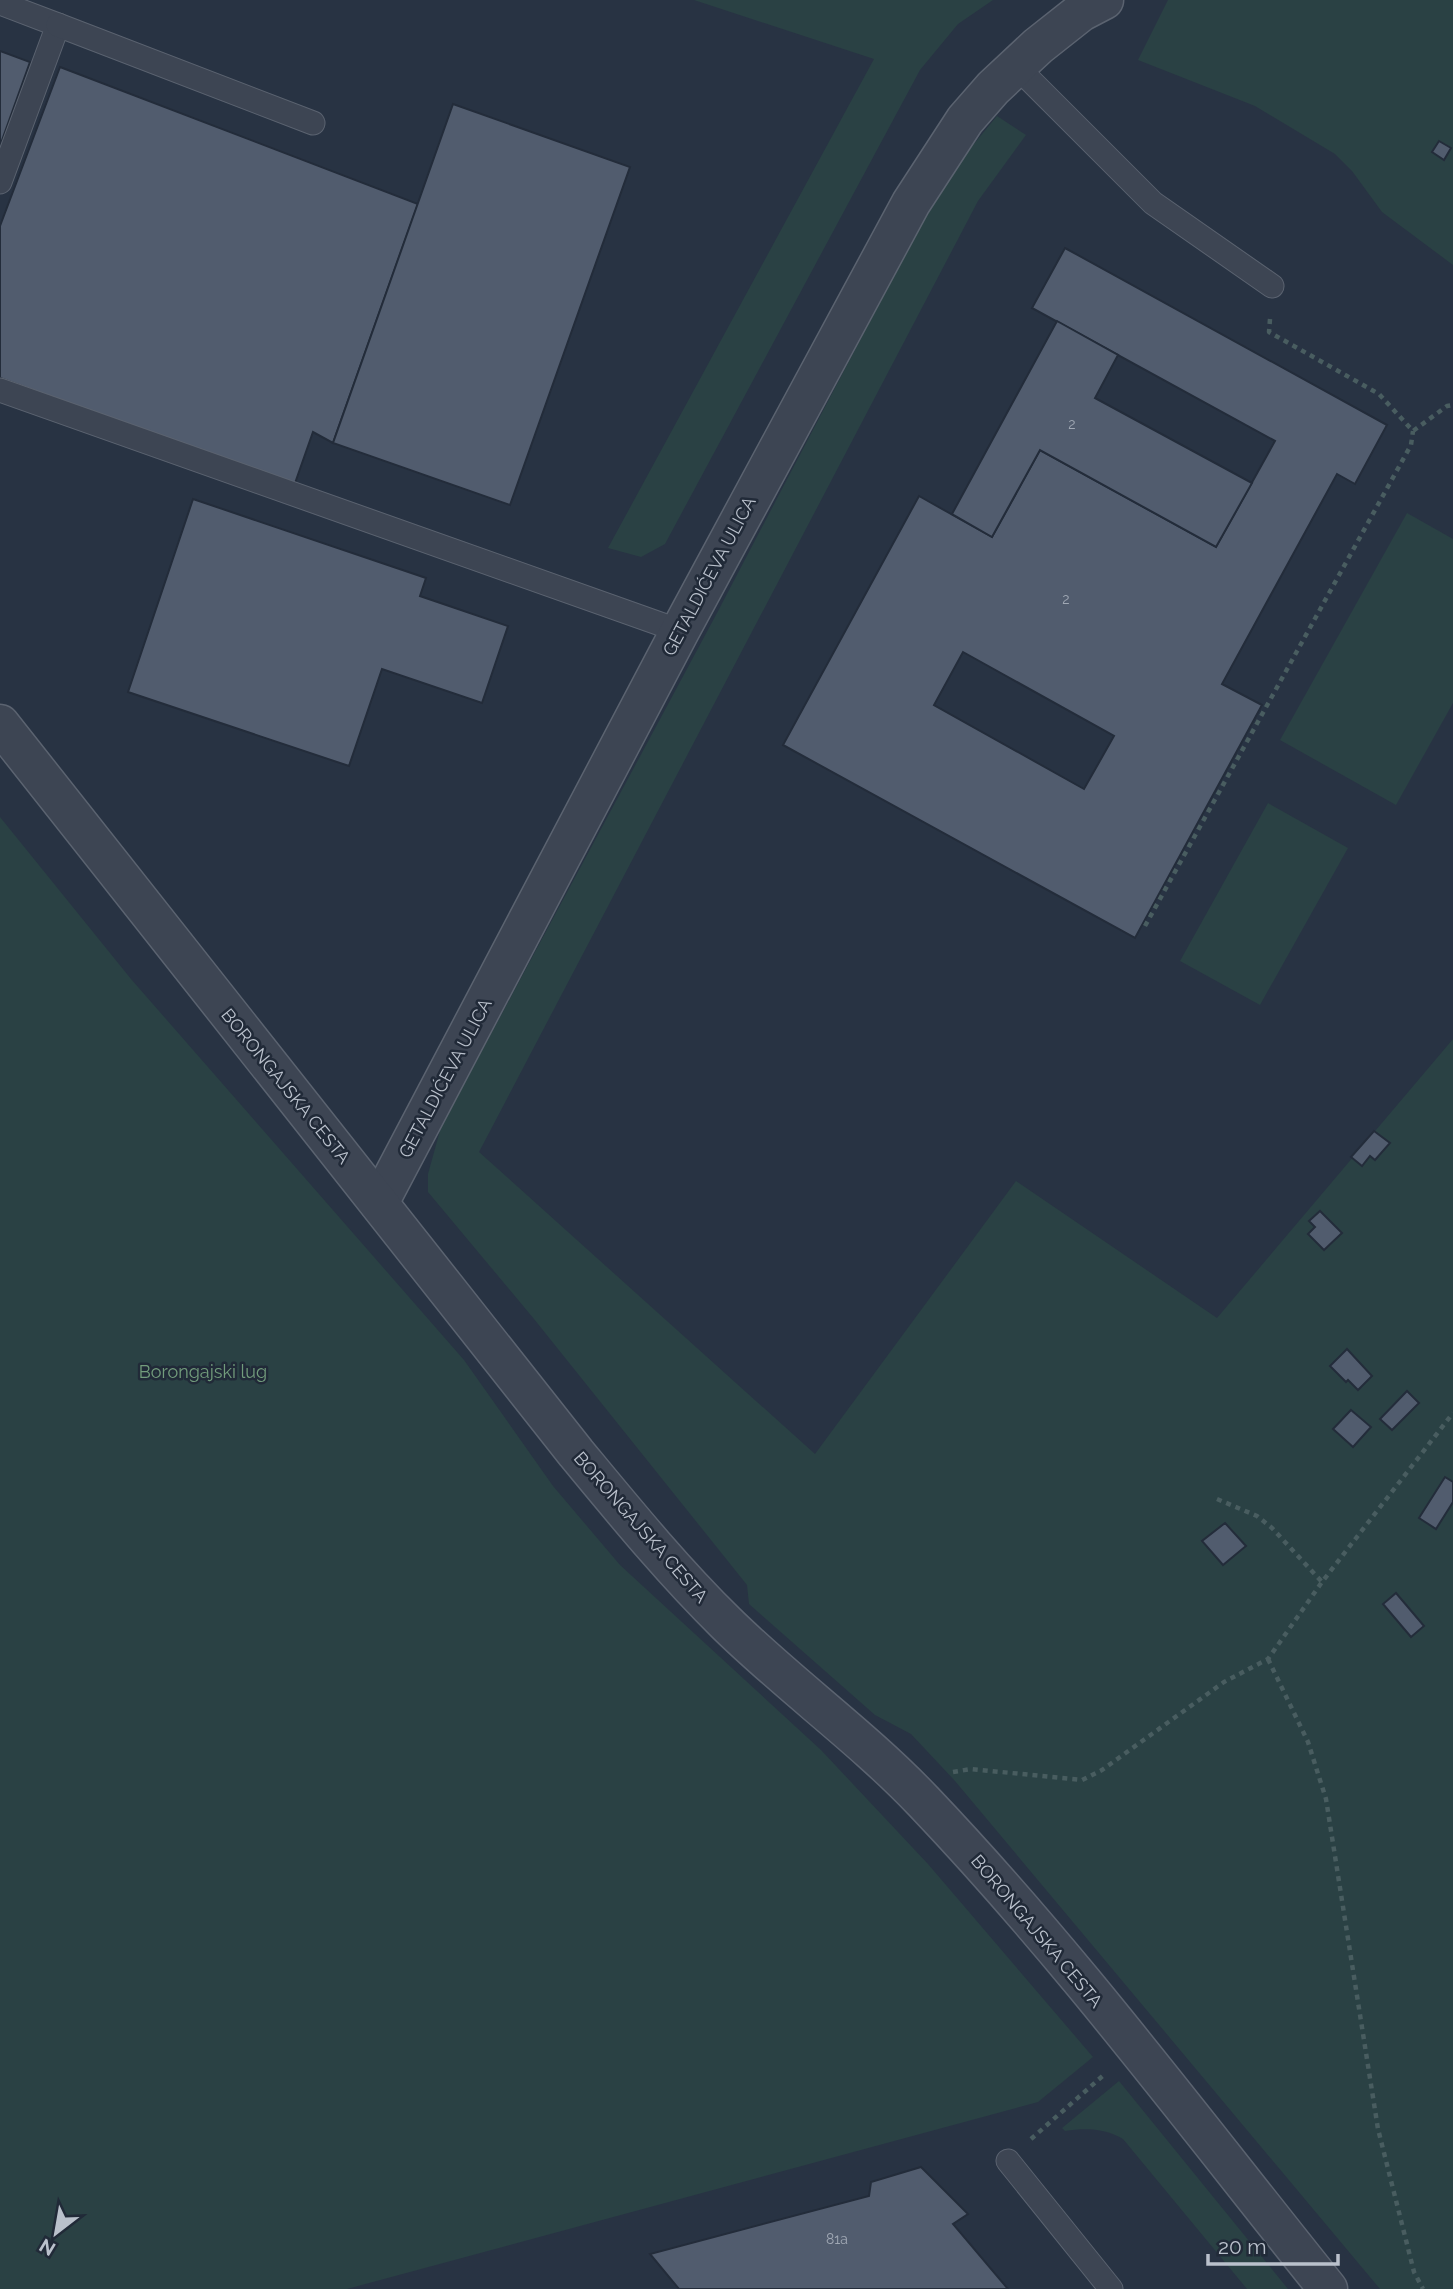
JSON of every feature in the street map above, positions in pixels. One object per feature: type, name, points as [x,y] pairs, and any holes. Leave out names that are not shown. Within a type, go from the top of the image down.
[{"type":"street","name":"GETALDIĆEVA ULICA","points":[[379,1203],[680,631],[911,203],[965,120],[1016,66],[1082,12],[1104,0]]},
{"type":"street","name":"BORONGAJSKA CESTA","points":[[0,724],[576,1453],[649,1541],[726,1623],[836,1718],[922,1799],[1088,1990],[1328,2289]]},
{"type":"lane","points":[[0,3],[313,123]]},
{"type":"lane","points":[[0,182],[58,25]]},
{"type":"lane","points":[[1016,66],[1153,203],[1272,286]]},
{"type":"lane","points":[[0,390],[680,631]]},
{"type":"lane","points":[[1009,2161],[1111,2289]]},
{"type":"path","points":[[1272,286],[1269,332],[1379,394],[1413,430]]},
{"type":"path","points":[[1145,926],[1411,445],[1413,430],[1447,406],[1453,405]]},
{"type":"path","points":[[922,1799],[939,1774],[971,1769],[1082,1780],[1102,1770],[1224,1682],[1268,1659],[1322,1582],[1453,1413]]},
{"type":"path","points":[[1217,1499],[1258,1516],[1322,1582]]},
{"type":"path","points":[[1268,1659],[1308,1742],[1326,1799],[1378,2129],[1414,2272],[1423,2289]]},
{"type":"path","points":[[1009,2161],[1053,2118],[1112,2068]]},
{"type":"green space","points":[[694,0],[993,0],[958,24],[920,70],[665,544],[641,557],[608,548],[874,59]]},
{"type":"green space","points":[[1168,0],[1453,0],[1453,265],[1382,212],[1352,171],[1335,154],[1255,106],[1138,60]]},
{"type":"green space","points":[[997,116],[1026,135],[978,201],[479,1152],[815,1454],[1016,1181],[1217,1318],[1453,1039],[1453,2289],[1380,2289],[955,1781],[911,1734],[875,1715],[749,1604],[747,1585],[534,1319],[428,1192],[428,1174],[441,1127],[717,613],[944,180]]},
{"type":"green space","points":[[1407,513],[1453,539],[1453,703],[1396,805],[1280,740]]},
{"type":"green space","points":[[1268,803],[1348,848],[1260,1005],[1180,961]]},
{"type":"green space","name":"Borongajski lug","points":[[0,817],[131,979],[464,1360],[553,1486],[620,1565],[821,1750],[928,1864],[1093,2057],[1038,2102],[347,2289],[0,2289]]},
{"type":"green space","points":[[1119,2081],[1288,2289],[1247,2289],[1123,2139],[1102,2131],[1065,2131],[1062,2128]]},
{"type":"building","points":[[0,51],[30,62],[0,146]]},
{"type":"building","points":[[60,67],[418,204],[333,443],[313,432],[294,486],[0,378],[0,226]]},
{"type":"building","points":[[453,104],[630,167],[510,505],[333,443]]},
{"type":"building","points":[[1439,141],[1451,148],[1444,160],[1432,152]]},
{"type":"building","points":[[1065,248],[1387,425],[1355,484],[1337,474],[1222,684],[1262,705],[1135,938],[783,745],[919,496],[992,537],[1040,450],[1216,547],[1275,441],[1032,308]],"holes":[[[963,652],[1114,736],[1084,789],[934,705]]]},
{"type":"building","points":[[1057,321],[1118,355],[1095,398],[1252,483],[1216,547],[1040,450],[992,537],[952,514]]},
{"type":"building","points":[[193,499],[426,578],[420,596],[508,626],[482,703],[382,669],[349,766],[128,692]]},
{"type":"building","points":[[1374,1131],[1390,1143],[1375,1160],[1370,1156],[1362,1166],[1351,1157]]},
{"type":"building","points":[[1320,1211],[1342,1233],[1324,1250],[1308,1234],[1315,1227],[1309,1221]]},
{"type":"building","points":[[1347,1349],[1372,1376],[1358,1390],[1330,1366]]},
{"type":"building","points":[[1407,1391],[1419,1403],[1392,1430],[1380,1419]]},
{"type":"building","points":[[1351,1410],[1371,1427],[1353,1447],[1333,1429]]},
{"type":"building","points":[[1445,1477],[1453,1482],[1453,1502],[1436,1529],[1419,1518]]},
{"type":"building","points":[[1225,1523],[1246,1546],[1223,1565],[1202,1541]]},
{"type":"building","points":[[1396,1593],[1424,1626],[1411,1637],[1383,1604]]},
{"type":"building","points":[[921,2167],[968,2214],[953,2224],[1008,2289],[679,2289],[650,2254],[869,2196],[871,2182]]}]
